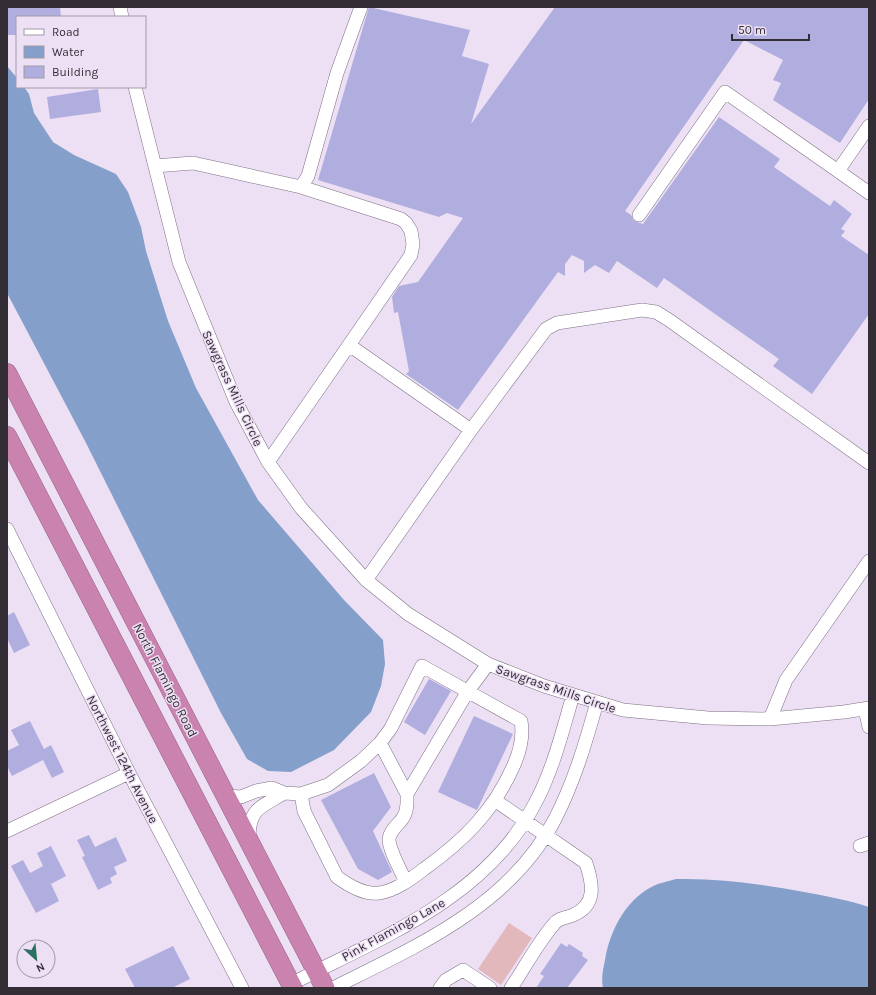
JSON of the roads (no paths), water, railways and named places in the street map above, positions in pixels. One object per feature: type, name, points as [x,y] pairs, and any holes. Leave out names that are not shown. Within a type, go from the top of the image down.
[{"type":"highway","name":"North Flamingo Road","points":[[7,373],[325,988]]},
{"type":"highway","points":[[7,436],[292,986]]},
{"type":"street","points":[[301,187],[308,176],[336,73],[361,7]]},
{"type":"street","name":"Sawgrass Mills Circle","points":[[135,88],[179,262],[236,402],[268,462],[301,508],[366,580],[408,614],[488,664],[544,686],[623,710],[708,718],[770,719],[867,708]]},
{"type":"street","points":[[639,215],[725,92],[869,192]]},
{"type":"street","points":[[838,171],[869,126]]},
{"type":"street","points":[[155,166],[193,163],[301,187],[401,219],[406,223],[411,231],[413,244],[411,255],[268,462]]},
{"type":"street","points":[[366,580],[471,430],[546,329],[557,323],[642,310],[656,312],[869,463]]},
{"type":"street","points":[[349,345],[471,430]]},
{"type":"street","name":"Northwest 124th Avenue","points":[[7,529],[237,986]]},
{"type":"street","points":[[770,719],[786,680],[869,561]]},
{"type":"street","points":[[406,882],[390,845],[389,838],[392,831],[405,815],[408,794],[468,691],[488,664]]},
{"type":"street","points":[[226,796],[241,797],[256,791],[272,788],[284,793],[301,794],[328,785],[361,761],[380,743],[391,728],[422,666],[520,721],[523,733],[518,754],[503,789],[496,801],[470,831],[444,855],[406,882],[379,893],[366,892],[344,882],[337,877],[304,811],[301,794]]},
{"type":"street","name":"Pink Flamingo Lane","points":[[292,986],[316,971],[406,925],[451,898],[468,885],[496,856],[525,821],[541,792],[557,749],[573,695]]},
{"type":"street","name":"Pink Flamingo Lane","points":[[334,988],[431,939],[457,923],[484,904],[532,854],[546,835],[564,801],[580,757],[597,702]]},
{"type":"street","points":[[867,708],[869,726]]},
{"type":"street","points":[[380,743],[408,794]]},
{"type":"street","points":[[7,831],[129,773]]},
{"type":"street","points":[[249,840],[249,825],[254,812],[284,793]]},
{"type":"street","points":[[496,801],[586,863],[592,880],[592,894],[587,904],[580,912],[556,922],[511,988]]},
{"type":"street","points":[[440,988],[446,980],[463,970],[490,988]]},
{"type":"water","points":[[7,66],[16,77],[16,88],[25,88],[29,94],[34,113],[53,142],[74,155],[116,174],[128,192],[141,227],[146,251],[168,321],[196,388],[258,500],[344,600],[383,640],[385,664],[381,686],[371,712],[334,750],[291,772],[268,771],[247,759],[221,713],[85,441],[7,293]]},
{"type":"water","points":[[676,879],[708,879],[756,884],[829,897],[869,907],[869,988],[603,988],[602,974],[607,949],[622,915],[629,905],[647,889]]}]
